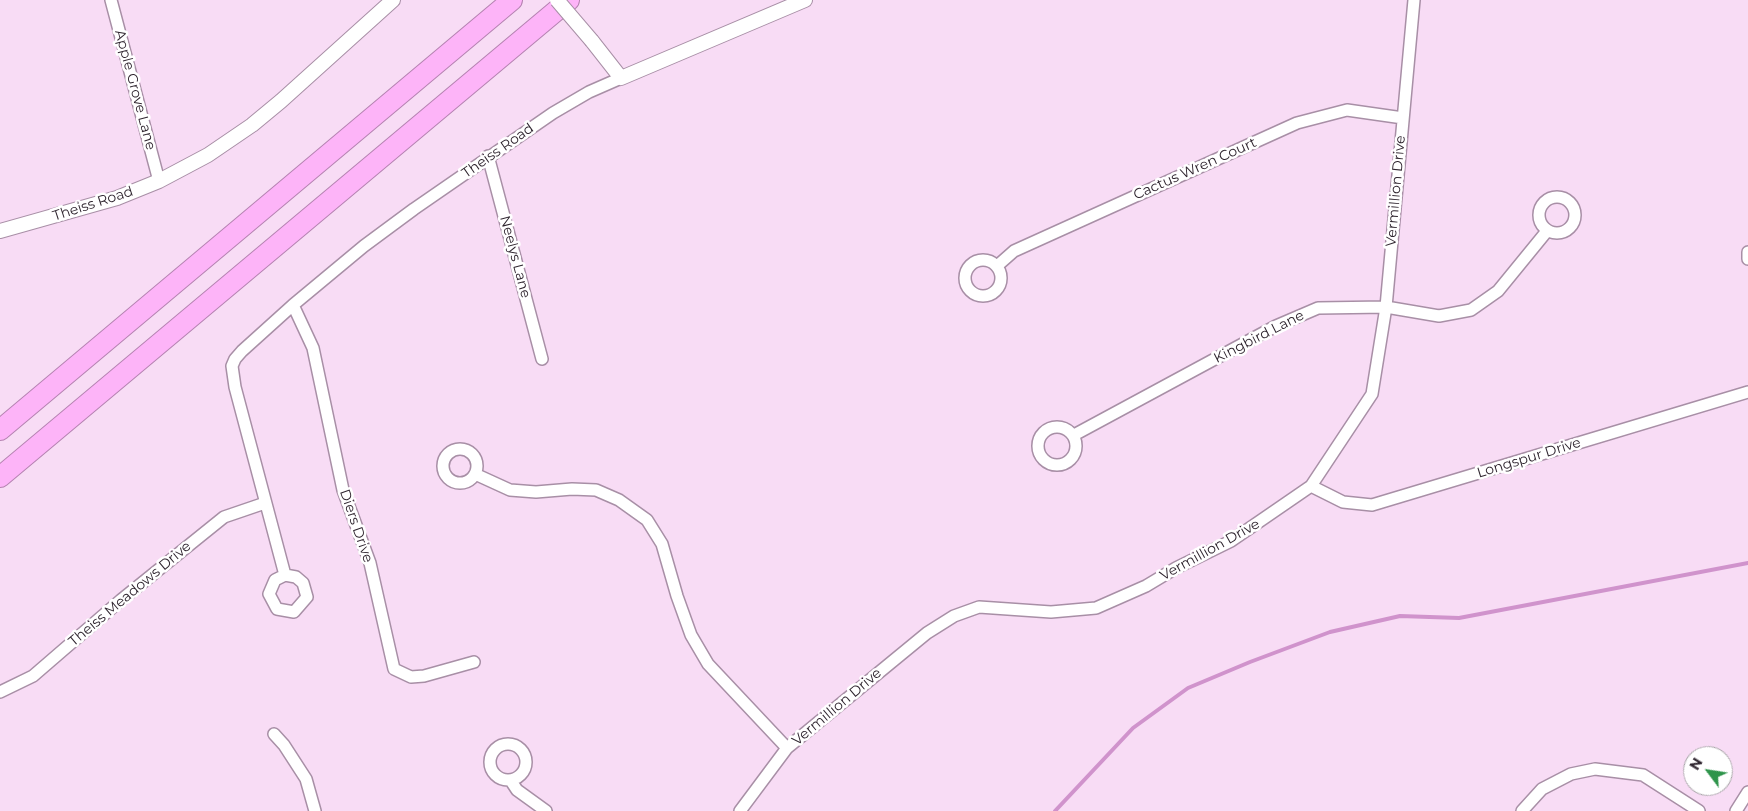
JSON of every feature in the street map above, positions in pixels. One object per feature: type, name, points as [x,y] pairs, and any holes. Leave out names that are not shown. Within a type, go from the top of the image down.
[{"type":"highway","points":[[0,430],[512,0]]},
{"type":"highway","points":[[0,477],[569,0]]},
{"type":"street","name":"Apple Grove Lane","points":[[111,0],[159,181]]},
{"type":"street","name":"Theiss Road","points":[[0,231],[99,204],[159,181],[208,155],[252,125],[393,0]]},
{"type":"street","points":[[557,0],[621,78]]},
{"type":"street","name":"Theiss Road","points":[[265,502],[235,387],[232,366],[242,351],[293,305],[364,246],[488,156],[566,105],[621,78],[805,0]]},
{"type":"street","name":"Vermillion Drive","points":[[740,811],[787,748],[927,633],[954,616],[979,607],[1051,612],[1096,608],[1146,586],[1176,568],[1231,541],[1311,486],[1372,394],[1386,307],[1415,1]]},
{"type":"street","name":"Cactus Wren Court","points":[[997,266],[1014,251],[1297,123],[1347,110],[1403,118]]},
{"type":"street","name":"Neelys Lane","points":[[488,156],[542,358]]},
{"type":"street","name":"Kingbird Lane","points":[[1074,435],[1276,326],[1318,308],[1386,307],[1439,316],[1471,310],[1498,291],[1547,231]]},
{"type":"street","points":[[1748,252],[1748,259]]},
{"type":"street","name":"Diers Drive","points":[[293,305],[313,348],[343,490],[370,563],[394,669],[411,677],[424,676],[474,662]]},
{"type":"street","name":"Longspur Drive","points":[[1311,486],[1343,502],[1372,505],[1748,392]]},
{"type":"street","points":[[475,474],[510,490],[536,492],[572,489],[596,490],[619,500],[647,520],[662,544],[691,635],[708,664],[787,748]]},
{"type":"street","points":[[265,502],[284,575]]},
{"type":"street","name":"Theiss Meadows Drive","points":[[0,692],[33,676],[121,600],[224,517],[265,502]]},
{"type":"street","points":[[274,734],[284,745],[306,779],[315,811]]},
{"type":"street","points":[[1522,811],[1542,789],[1571,774],[1595,769],[1643,775],[1698,811]]},
{"type":"street","points":[[511,780],[518,790],[546,811]]},
{"type":"street","points":[[1736,811],[1748,792]]},
{"type":"waterway","points":[[1055,811],[1133,728],[1188,688],[1330,632],[1400,616],[1459,618],[1748,563]]}]
